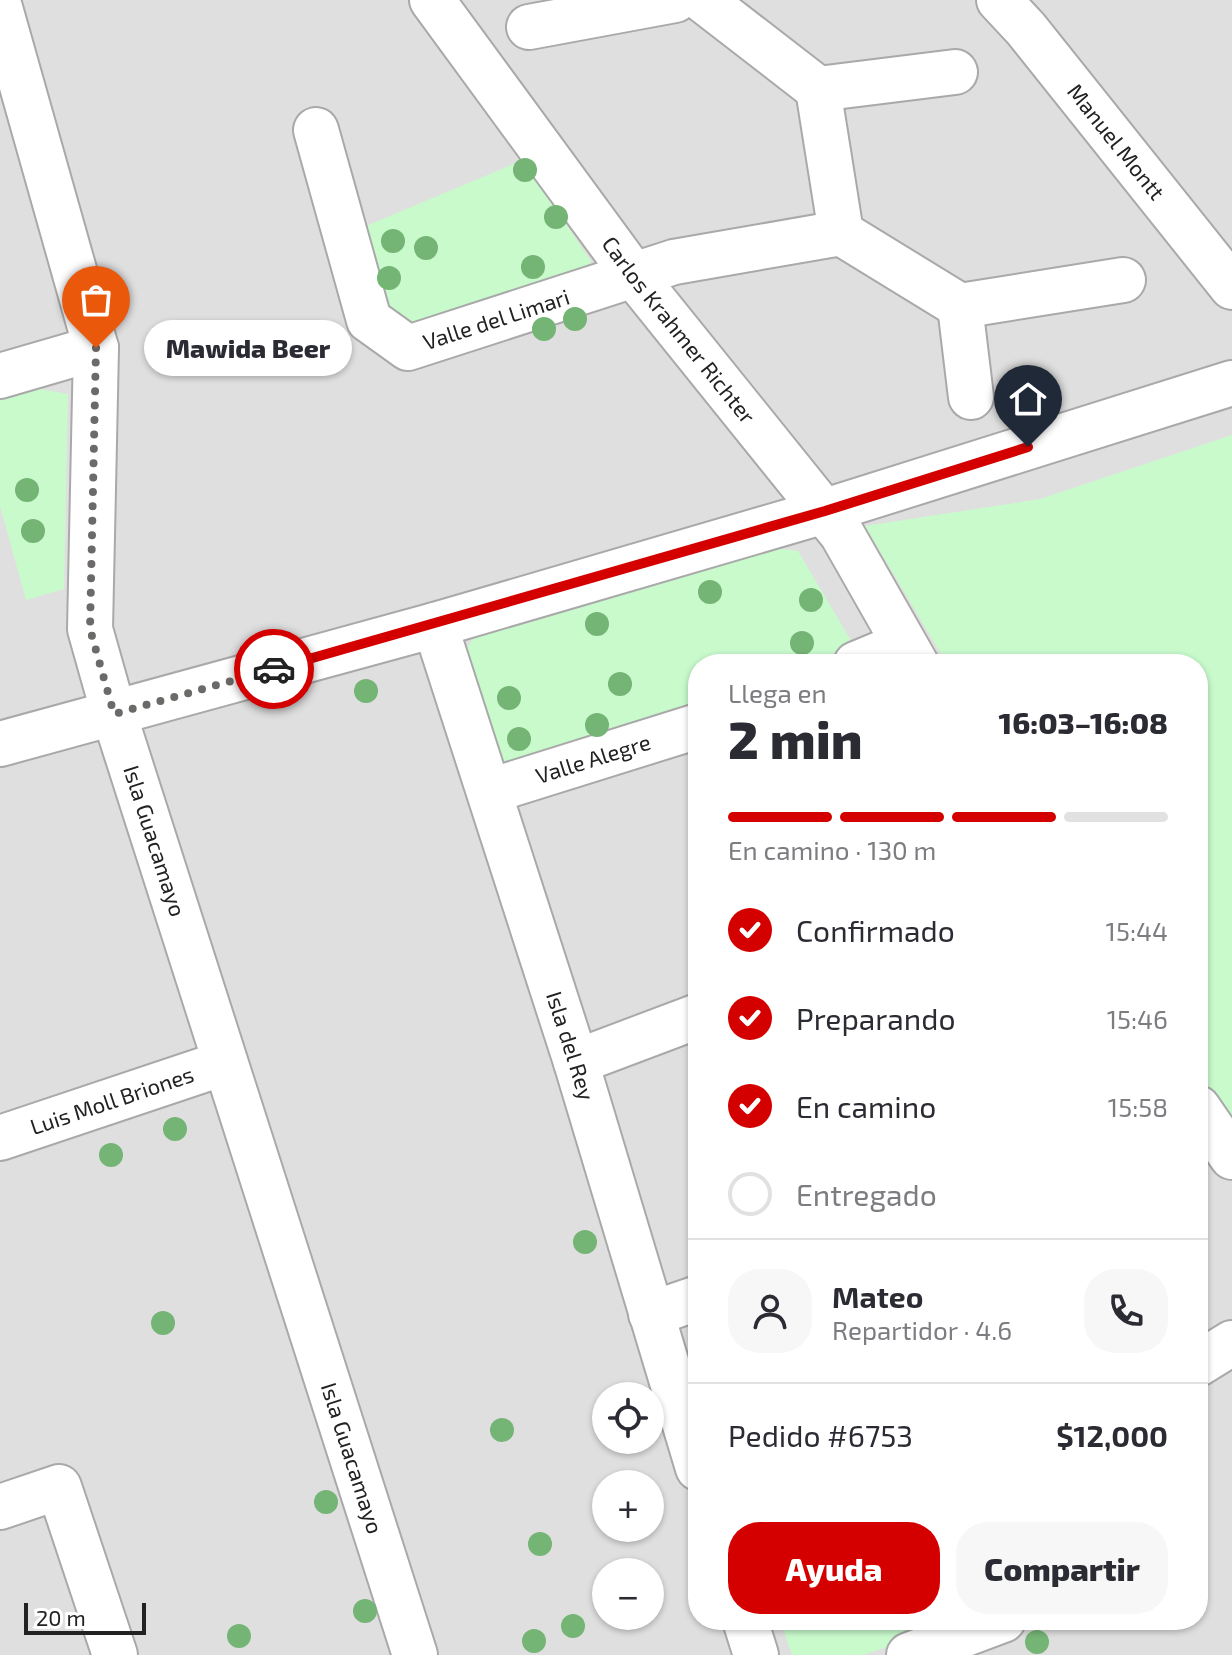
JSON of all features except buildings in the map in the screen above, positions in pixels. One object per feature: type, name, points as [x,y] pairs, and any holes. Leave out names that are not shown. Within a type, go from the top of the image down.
[{"type":"street","name":"Carlos Krahmer Richter","points":[[432,0],[635,277],[842,534],[910,654]]},
{"type":"street","points":[[529,27],[675,0]]},
{"type":"street","points":[[703,0],[818,89],[841,233]]},
{"type":"street","name":"Manuel Montt","points":[[999,0],[1026,29],[1232,287]]},
{"type":"street","name":"Isla Guacamayo","points":[[0,8],[96,348],[90,629],[224,1063],[415,1655]]},
{"type":"street","points":[[818,89],[955,72]]},
{"type":"street","name":"Valle del Limari","points":[[316,130],[369,320],[408,348],[635,277]]},
{"type":"street","points":[[635,277],[674,262],[841,233],[960,306],[1123,280]]},
{"type":"street","points":[[960,306],[971,397]]},
{"type":"street","points":[[0,376],[96,348]]},
{"type":"street","points":[[0,744],[435,625],[825,511],[1232,383]]},
{"type":"street","name":"Isla del Rey","points":[[435,625],[576,1062],[688,1435]]},
{"type":"street","name":"Valle Alegre","points":[[490,791],[688,729]]},
{"type":"street","points":[[576,1062],[688,1020]]},
{"type":"street","name":"Luis Moll Briones","points":[[0,1138],[224,1063]]},
{"type":"street","points":[[1208,1122],[1232,1157]]},
{"type":"street","points":[[651,1314],[688,1301]]},
{"type":"street","points":[[1208,1358],[1232,1343]]},
{"type":"street","points":[[0,1507],[59,1487],[115,1655]]},
{"type":"street","points":[[748,1630],[756,1655]]},
{"type":"street","points":[[909,1655],[976,1630]]},
{"type":"shaded area","points":[[0,0],[1232,0],[1232,1655],[0,1655]]},
{"type":"green space","points":[[523,160],[591,261],[583,281],[414,333],[378,301],[354,231]]},
{"type":"green space","points":[[35,388],[68,394],[64,589],[26,600],[0,506],[0,399]]},
{"type":"green space","points":[[1232,435],[1232,1126],[1208,1098],[1208,654],[941,654],[865,526],[1040,499]]},
{"type":"green space","points":[[769,547],[798,551],[856,649],[842,654],[688,654],[688,706],[502,769],[462,657],[473,638]]},
{"type":"green space","points":[[783,1630],[938,1630],[863,1655],[792,1655]]},
{"type":"way so far","points":[[96,348],[90,629],[114,714],[274,669]]},
{"type":"place","name":"Mawida Beer","points":[[96,348]]},
{"type":"route","points":[[274,669],[825,511],[1028,447]]}]
